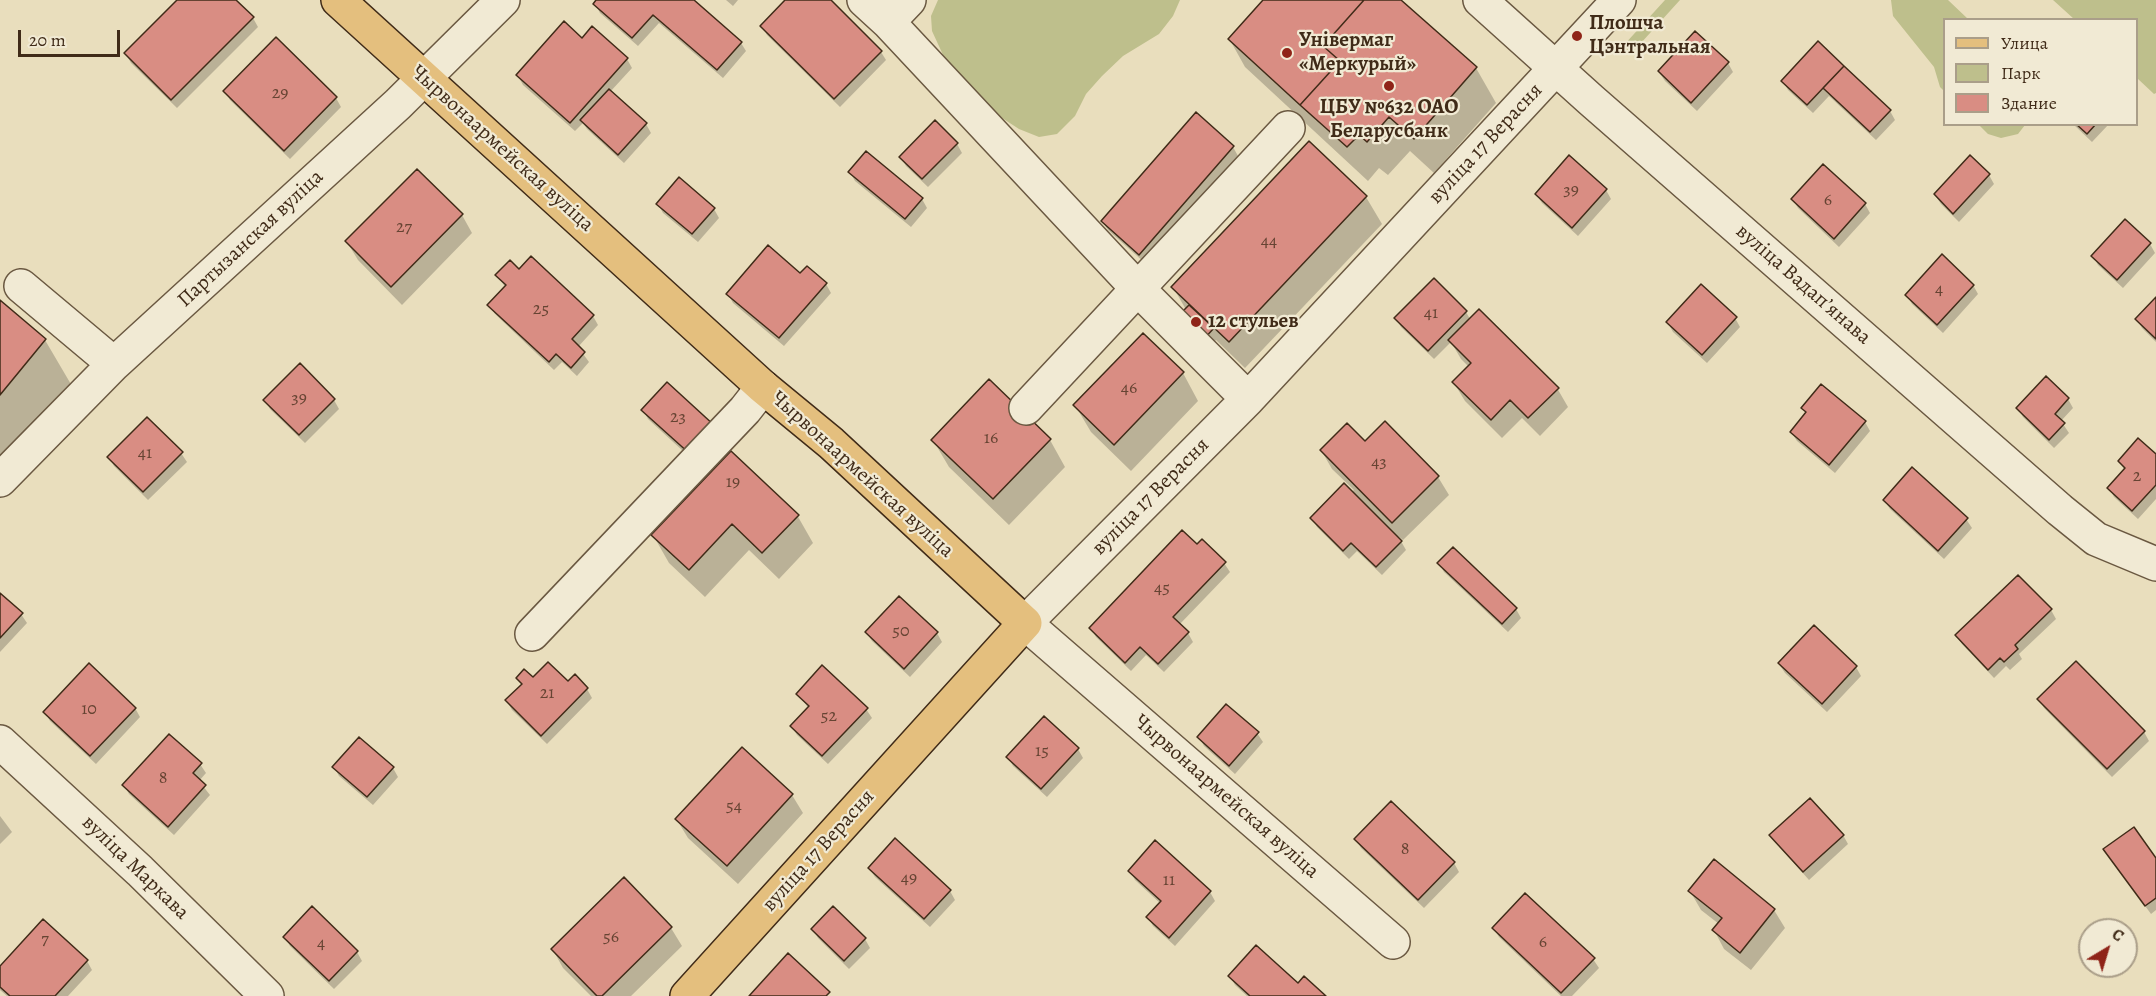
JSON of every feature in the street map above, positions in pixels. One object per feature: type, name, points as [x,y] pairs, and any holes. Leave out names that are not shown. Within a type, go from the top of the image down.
[{"type":"main road","name":"Чырвонаармейская вуліца","points":[[338,0],[763,387],[831,443],[1025,623]]},
{"type":"main road","name":"вуліца 17 Верасня","points":[[687,996],[1025,623]]},
{"type":"street","name":"Партызанская вуліца","points":[[0,480],[114,364],[425,78],[503,0]]},
{"type":"street","points":[[864,0],[899,11],[1138,289],[1248,399]]},
{"type":"street","name":"вуліца Вадапʼянава","points":[[1480,0],[2060,510],[2096,538],[2149,553]]},
{"type":"street","name":"вуліца 17 Верасня","points":[[1025,623],[1248,399],[1619,0]]},
{"type":"street","points":[[1026,408],[1288,128]]},
{"type":"street","points":[[21,286],[114,364]]},
{"type":"street","points":[[532,634],[745,410],[763,387]]},
{"type":"street","name":"Чырвонаармейская вуліца","points":[[1025,623],[1394,942]]},
{"type":"street","name":"вуліца Маркава","points":[[0,742],[140,871],[267,996]]},
{"type":"green space","points":[[938,0],[1180,0],[1173,16],[1159,34],[1123,56],[1102,76],[1086,94],[1075,116],[1057,134],[1039,137],[1019,129],[999,116],[961,79],[944,57],[932,31],[931,16]]},
{"type":"green space","points":[[1665,0],[1680,0],[1631,54],[1623,46]]},
{"type":"green space","points":[[1891,0],[1948,0],[1967,18],[1943,18],[1943,90],[1934,67],[1893,16]]},
{"type":"green space","points":[[2053,0],[2156,0],[2156,93],[2154,94],[2138,79],[2138,18],[2073,18]]},
{"type":"green space","points":[[1980,126],[2024,126],[2018,134],[2001,138],[1988,134]]},
{"type":"building","points":[[177,0],[236,0],[254,17],[171,100],[124,53]]},
{"type":"building","points":[[596,0],[694,0],[742,42],[717,70],[653,15],[632,38],[593,4]]},
{"type":"building","points":[[785,0],[831,0],[882,51],[834,99],[760,26]]},
{"type":"building","name":"Універмаг «Меркурый»","points":[[1263,0],[1364,0],[1323,46],[1340,61],[1300,105],[1228,39]]},
{"type":"building","name":"ЦБУ №632 ОАО Беларусбанк","points":[[1364,0],[1401,0],[1477,67],[1414,139],[1389,117],[1367,142],[1359,135],[1347,147],[1300,105],[1340,61],[1323,46]]},
{"type":"building","points":[[564,21],[582,38],[592,26],[628,58],[570,123],[516,75]]},
{"type":"building","points":[[1695,31],[1729,62],[1691,103],[1658,71]]},
{"type":"building","points":[[276,37],[337,97],[284,151],[223,91]]},
{"type":"building","points":[[1818,41],[1844,66],[1807,105],[1781,81]]},
{"type":"building","points":[[1844,66],[1891,110],[1870,132],[1823,88]]},
{"type":"building","points":[[609,89],[647,123],[618,155],[580,120]]},
{"type":"building","points":[[1196,112],[1234,146],[1139,255],[1101,221]]},
{"type":"building","points":[[935,120],[958,143],[922,179],[899,157]]},
{"type":"building","points":[[2078,126],[2094,126],[2087,134]]},
{"type":"building","points":[[1309,141],[1367,196],[1229,342],[1171,287]]},
{"type":"building","points":[[866,151],[923,198],[905,219],[848,172]]},
{"type":"building","points":[[1569,155],[1607,189],[1572,228],[1535,194]]},
{"type":"building","points":[[1970,155],[1990,174],[1953,214],[1934,194]]},
{"type":"building","points":[[1823,164],[1866,203],[1834,239],[1791,199]]},
{"type":"building","points":[[417,169],[463,214],[391,287],[345,241]]},
{"type":"building","points":[[679,177],[715,208],[692,234],[656,204]]},
{"type":"building","points":[[2125,219],[2151,243],[2117,280],[2091,256]]},
{"type":"building","points":[[768,245],[800,273],[807,266],[827,283],[779,338],[726,294]]},
{"type":"building","points":[[1942,254],[1974,285],[1937,325],[1905,295]]},
{"type":"building","points":[[531,256],[594,315],[572,339],[585,352],[571,368],[556,354],[549,362],[487,305],[506,285],[495,275],[510,260],[519,269]]},
{"type":"building","points":[[1434,278],[1467,311],[1428,351],[1394,318]]},
{"type":"building","points":[[1701,284],[1737,317],[1702,355],[1666,322]]},
{"type":"building","points":[[2156,297],[2156,339],[2135,319]]},
{"type":"building","points":[[0,300],[46,339],[0,395]]},
{"type":"building","name":"12 стульев","points":[[1189,305],[1214,328],[1203,340],[1177,317]]},
{"type":"building","points":[[1479,309],[1559,388],[1528,418],[1510,400],[1491,420],[1452,382],[1471,363],[1448,340]]},
{"type":"building","points":[[1143,333],[1184,372],[1114,445],[1073,405]]},
{"type":"building","points":[[300,363],[335,399],[299,435],[263,400]]},
{"type":"building","points":[[2046,376],[2069,398],[2055,414],[2065,423],[2049,440],[2016,408]]},
{"type":"building","points":[[989,379],[1051,439],[993,499],[931,440]]},
{"type":"building","points":[[667,382],[715,426],[690,454],[641,410]]},
{"type":"building","points":[[1821,384],[1866,421],[1829,465],[1790,432],[1806,412],[1801,408]]},
{"type":"building","points":[[147,417],[183,452],[143,492],[107,457]]},
{"type":"building","points":[[1385,421],[1439,476],[1392,523],[1320,450],[1347,423],[1365,441]]},
{"type":"building","points":[[2138,438],[2156,454],[2156,485],[2132,511],[2107,488],[2125,468],[2118,461]]},
{"type":"building","points":[[731,451],[799,515],[762,553],[732,524],[689,570],[651,535]]},
{"type":"building","points":[[1912,467],[1968,518],[1938,551],[1883,500]]},
{"type":"building","points":[[1344,483],[1402,541],[1376,567],[1351,543],[1343,551],[1310,518]]},
{"type":"building","points":[[1182,530],[1197,544],[1202,539],[1226,562],[1173,617],[1189,632],[1158,664],[1140,647],[1125,663],[1089,628]]},
{"type":"building","points":[[1453,547],[1517,608],[1502,624],[1437,563]]},
{"type":"building","points":[[2018,575],[2052,609],[2015,645],[2018,649],[2004,662],[2000,658],[1988,670],[1955,635]]},
{"type":"building","points":[[0,593],[23,613],[0,638]]},
{"type":"building","points":[[899,596],[938,632],[904,669],[865,632]]},
{"type":"building","points":[[1814,625],[1857,666],[1822,704],[1778,663]]},
{"type":"building","points":[[2076,661],[2145,731],[2107,769],[2037,699]]},
{"type":"building","points":[[548,662],[568,681],[575,674],[588,688],[541,736],[505,700],[522,684],[516,678],[524,669],[533,677]]},
{"type":"building","points":[[89,663],[136,708],[90,756],[43,712]]},
{"type":"building","points":[[822,665],[868,708],[822,756],[790,726],[809,706],[796,694]]},
{"type":"building","points":[[1226,704],[1259,732],[1229,766],[1197,737]]},
{"type":"building","points":[[1044,716],[1079,748],[1041,789],[1006,757]]},
{"type":"building","points":[[169,734],[202,763],[193,773],[206,785],[168,827],[122,785]]},
{"type":"building","points":[[359,737],[394,767],[367,797],[332,767]]},
{"type":"building","points":[[742,747],[793,794],[727,866],[675,819]]},
{"type":"building","points":[[1810,798],[1844,835],[1803,872],[1769,835]]},
{"type":"building","points":[[1391,801],[1455,862],[1418,900],[1354,839]]},
{"type":"building","points":[[2134,827],[2156,858],[2156,898],[2145,906],[2103,849]]},
{"type":"building","points":[[895,838],[951,890],[924,919],[868,868]]},
{"type":"building","points":[[1155,840],[1211,891],[1169,938],[1146,917],[1161,901],[1128,871]]},
{"type":"building","points":[[1714,859],[1775,909],[1740,953],[1712,930],[1722,918],[1688,891]]},
{"type":"building","points":[[624,877],[672,927],[602,996],[597,996],[551,949]]},
{"type":"building","points":[[1525,893],[1595,958],[1561,993],[1492,928]]},
{"type":"building","points":[[312,906],[358,951],[329,981],[283,937]]},
{"type":"building","points":[[833,906],[866,938],[844,961],[811,929]]},
{"type":"building","points":[[43,919],[88,960],[55,996],[10,996],[0,987],[0,966]]},
{"type":"building","points":[[1256,945],[1298,983],[1304,976],[1326,996],[1250,996],[1228,976]]},
{"type":"building","points":[[788,953],[830,992],[826,996],[749,996]]},
{"type":"place","name":"Плошча Цэнтральная","points":[[1577,36]]},
{"type":"place","name":"Універмаг «Меркурый»","points":[[1287,53]]},
{"type":"place","name":"ЦБУ №632 ОАО Беларусбанк","points":[[1389,86]]},
{"type":"place","name":"12 стульев","points":[[1196,322]]}]
